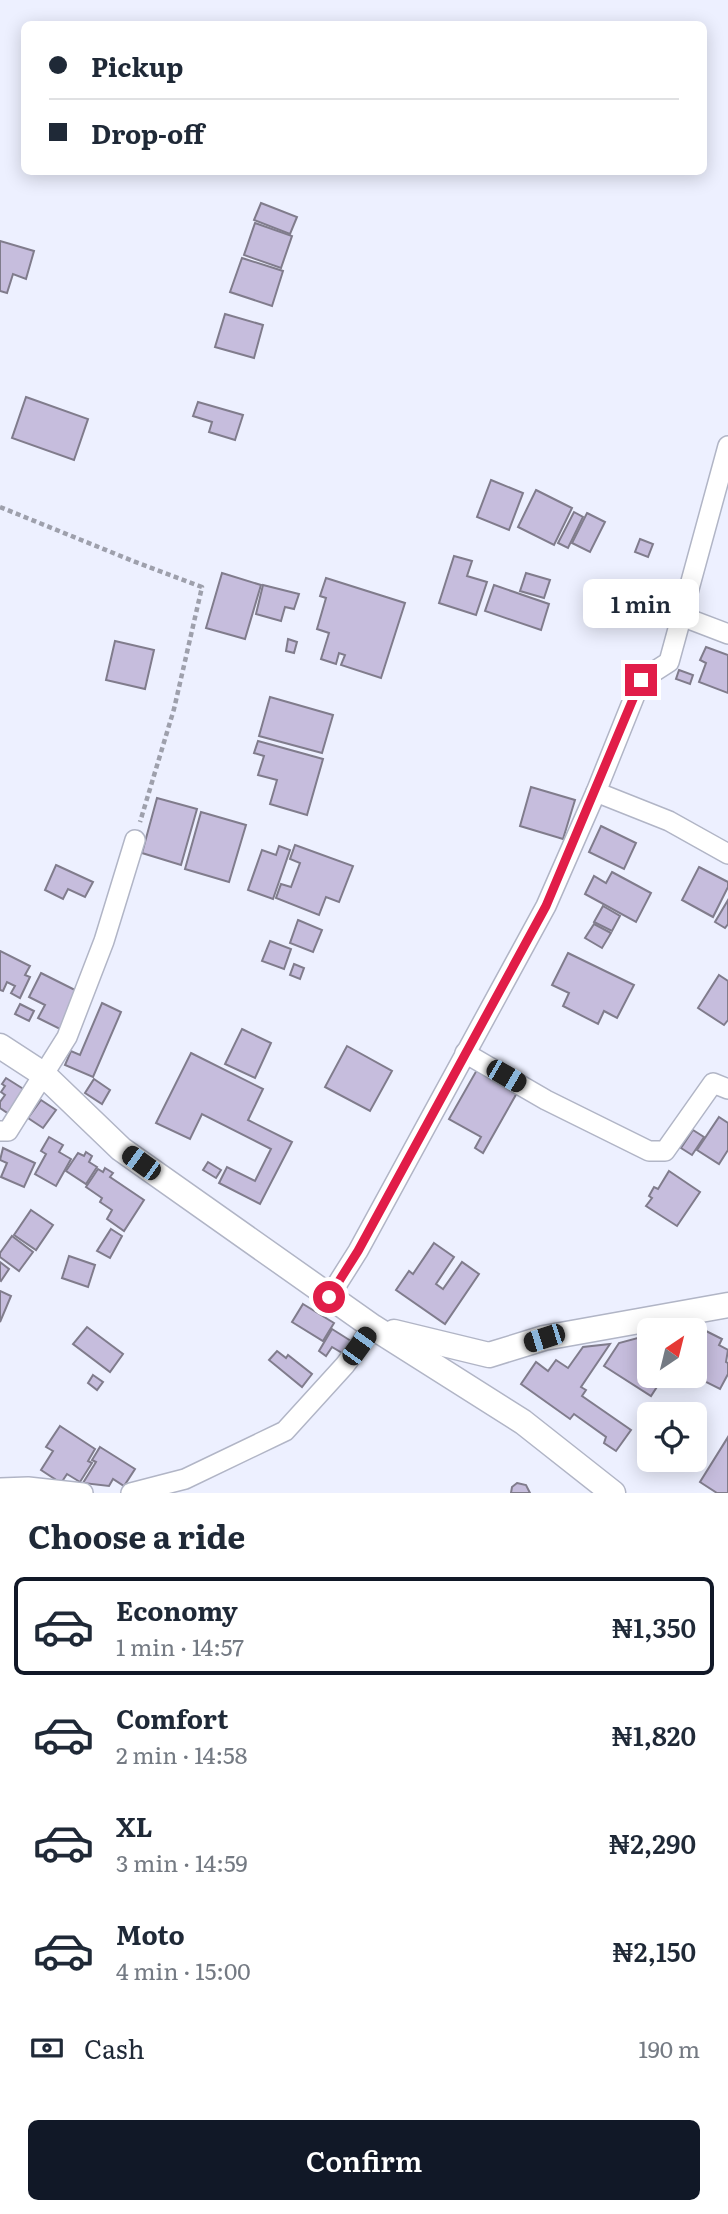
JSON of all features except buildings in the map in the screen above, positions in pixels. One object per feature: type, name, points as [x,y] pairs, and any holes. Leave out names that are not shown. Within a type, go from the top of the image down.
[{"type":"street","points":[[329,1297],[358,1251],[546,906],[641,680],[669,662],[728,446]]},
{"type":"street","points":[[681,616],[728,634]]},
{"type":"street","points":[[596,792],[668,821],[728,854]]},
{"type":"street","points":[[0,1131],[8,1131],[67,1037],[104,941],[135,840]]},
{"type":"street","points":[[0,1046],[43,1073],[121,1149],[373,1327],[523,1422],[613,1493]]},
{"type":"street","points":[[465,1052],[546,1100],[649,1151],[665,1151],[713,1083],[728,1089]]},
{"type":"street","points":[[373,1327],[489,1355],[544,1338],[728,1305]]},
{"type":"street","points":[[131,1493],[186,1479],[285,1432],[345,1365],[373,1327]]},
{"type":"street","points":[[0,1488],[28,1487],[83,1493]]},
{"type":"path","points":[[0,508],[202,587],[174,709],[135,840]]},
{"type":"route","points":[[329,1297],[358,1251],[546,906],[641,680]]}]
